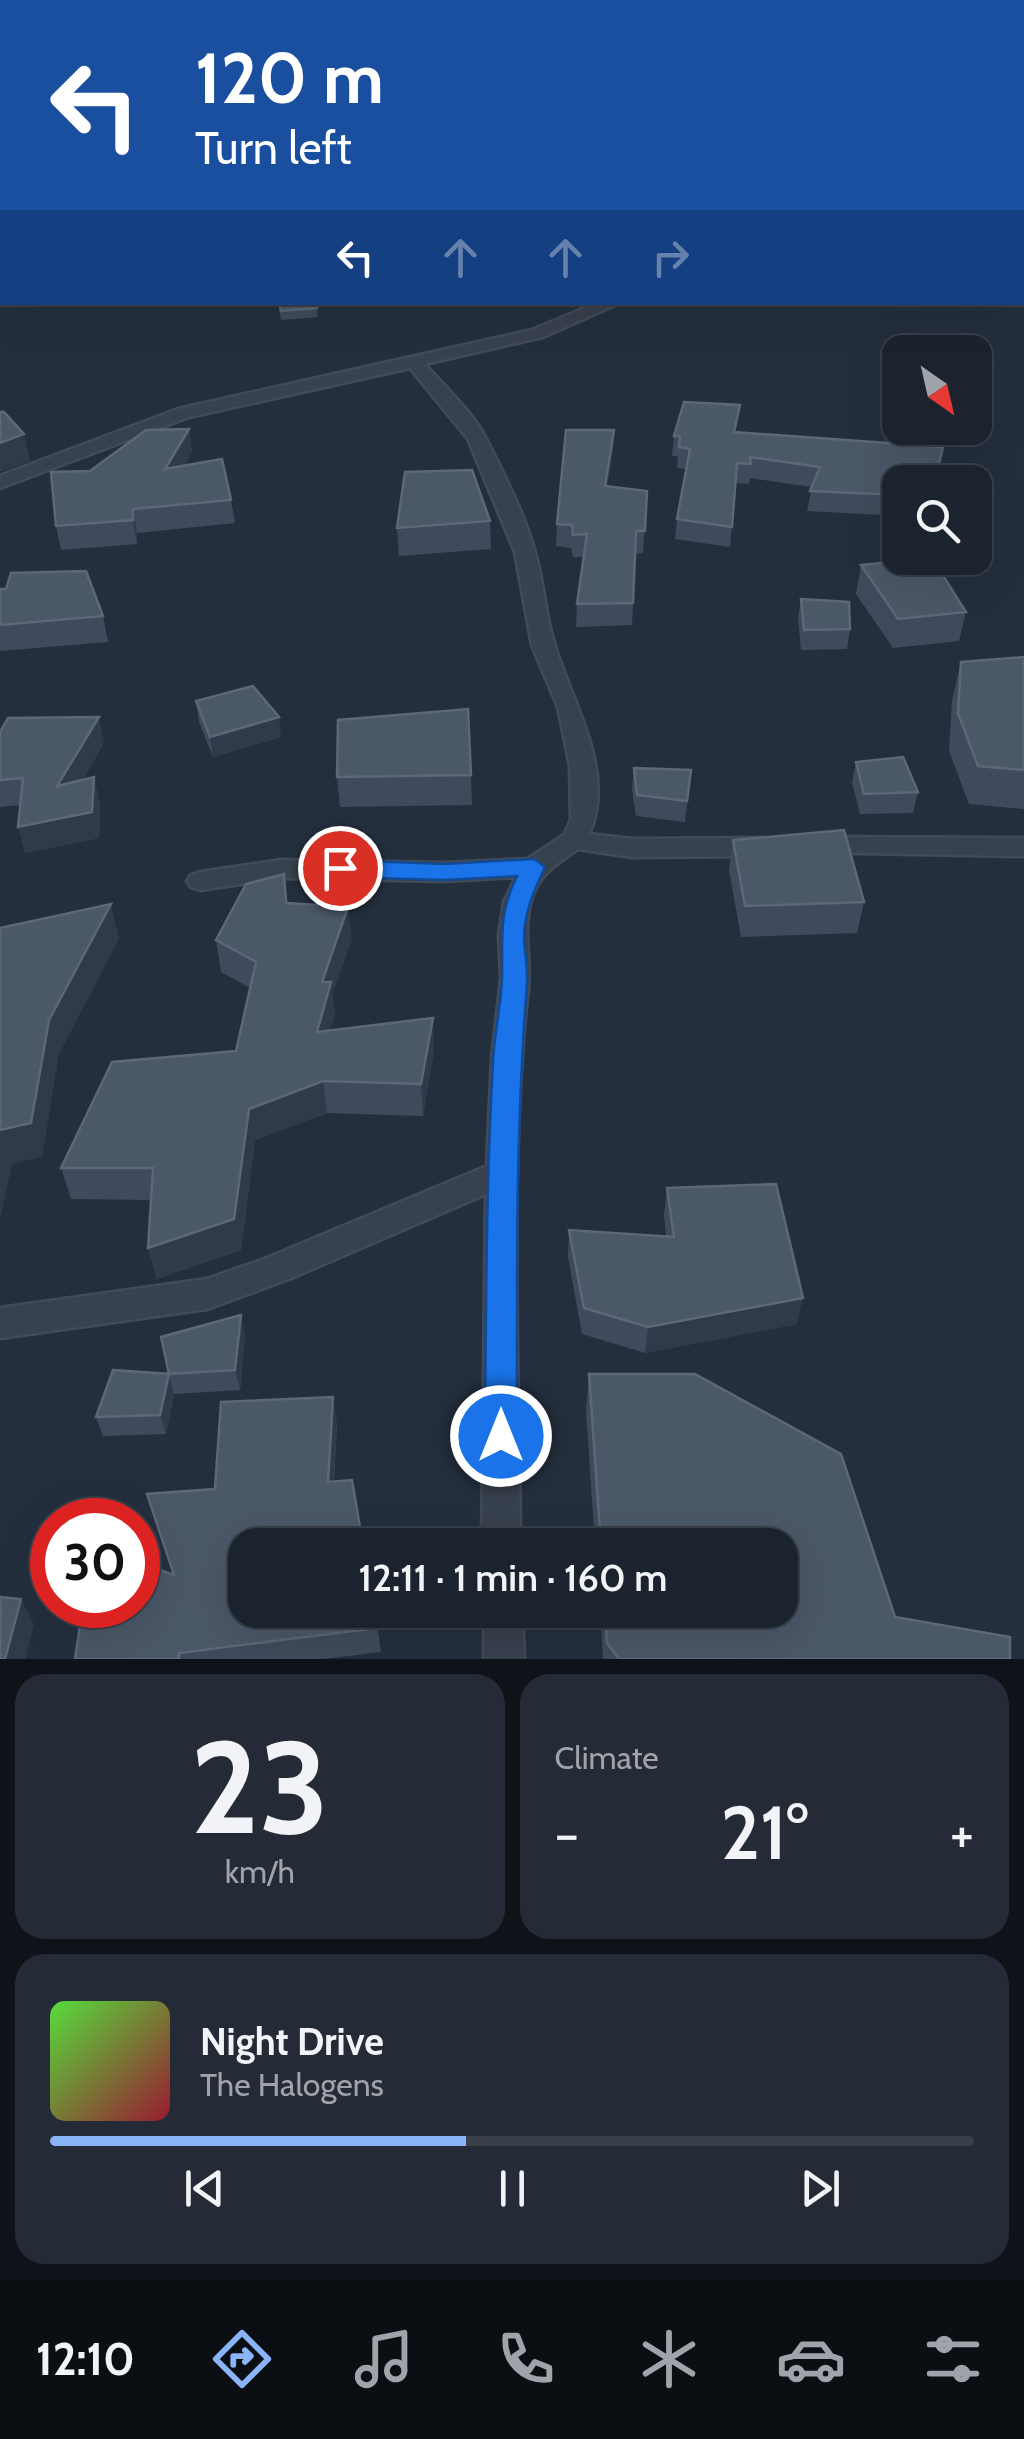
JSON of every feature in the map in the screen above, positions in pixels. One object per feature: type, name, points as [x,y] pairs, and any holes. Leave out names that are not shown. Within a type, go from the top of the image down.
[{"type":"street","points":[[0,482],[184,413],[537,334],[607,305]]},
{"type":"street","points":[[413,361],[477,438],[526,552],[543,645],[569,707],[582,766],[583,820],[574,840],[534,867],[516,902],[512,935],[514,980],[506,1057],[502,1173],[502,1528]]},
{"type":"street","points":[[574,840],[631,848],[1024,846]]},
{"type":"street","points":[[200,881],[281,869],[445,872],[534,867]]},
{"type":"street","points":[[0,1323],[207,1294],[277,1269],[502,1173]]},
{"type":"street","points":[[503,1628],[504,1659]]},
{"type":"building","points":[[280,305],[317,308],[281,311]]},
{"type":"building","points":[[684,402],[740,405],[734,432],[943,447],[939,465],[882,465],[882,494],[810,491],[820,467],[750,457],[751,464],[737,463],[732,527],[677,519],[690,449],[679,447],[680,436],[674,436]]},
{"type":"building","points":[[0,412],[4,412],[24,434],[0,443]]},
{"type":"building","points":[[189,429],[165,469],[222,459],[231,500],[133,509],[133,520],[56,526],[51,472],[90,471],[146,430]]},
{"type":"building","points":[[566,430],[614,430],[605,486],[647,491],[645,531],[636,531],[633,603],[577,604],[587,534],[573,535],[572,525],[557,524]]},
{"type":"building","points":[[472,470],[490,521],[397,528],[405,472]]},
{"type":"building","points":[[882,563],[882,575],[943,575],[966,612],[898,619],[861,565]]},
{"type":"building","points":[[86,571],[103,616],[0,625],[0,589],[6,589],[11,573]]},
{"type":"building","points":[[801,599],[849,602],[850,629],[804,630]]},
{"type":"building","points":[[1024,657],[1024,770],[978,766],[958,713],[961,662]]},
{"type":"building","points":[[253,686],[279,717],[210,737],[196,701]]},
{"type":"building","points":[[468,709],[471,775],[337,777],[338,720]]},
{"type":"building","points":[[99,717],[57,786],[94,777],[92,812],[18,827],[23,778],[0,780],[0,732],[8,718]]},
{"type":"building","points":[[903,757],[918,792],[864,794],[856,762]]},
{"type":"building","points":[[634,768],[691,770],[687,801],[637,795]]},
{"type":"building","points":[[844,830],[864,902],[745,906],[733,840]]},
{"type":"building","points":[[284,874],[286,903],[348,907],[322,982],[331,982],[317,1032],[433,1018],[421,1084],[323,1081],[249,1109],[234,1219],[148,1248],[153,1168],[61,1168],[112,1062],[236,1051],[256,962],[216,940],[246,884]]},
{"type":"building","points":[[111,904],[49,1020],[31,1123],[0,1130],[0,928]]},
{"type":"building","points":[[776,1184],[803,1298],[648,1327],[584,1308],[569,1230],[674,1237],[667,1188]]},
{"type":"building","points":[[241,1315],[235,1370],[169,1374],[161,1337]]},
{"type":"building","points":[[113,1370],[169,1374],[160,1415],[96,1417]]},
{"type":"building","points":[[589,1374],[695,1374],[841,1454],[895,1617],[1010,1637],[1010,1659],[619,1659],[607,1643],[606,1628],[798,1628],[798,1528],[600,1528]]},
{"type":"building","points":[[333,1397],[328,1482],[352,1480],[360,1528],[228,1528],[228,1628],[378,1628],[179,1653],[179,1659],[75,1659],[80,1628],[160,1628],[160,1570],[174,1575],[160,1533],[160,1498],[148,1498],[147,1494],[215,1489],[221,1402]]},
{"type":"building","points":[[0,1597],[21,1599],[5,1659],[0,1659]]},
{"type":"route","points":[[340,868],[445,872],[534,867],[516,902],[512,935],[514,980],[506,1057],[502,1173],[501,1436]]}]
